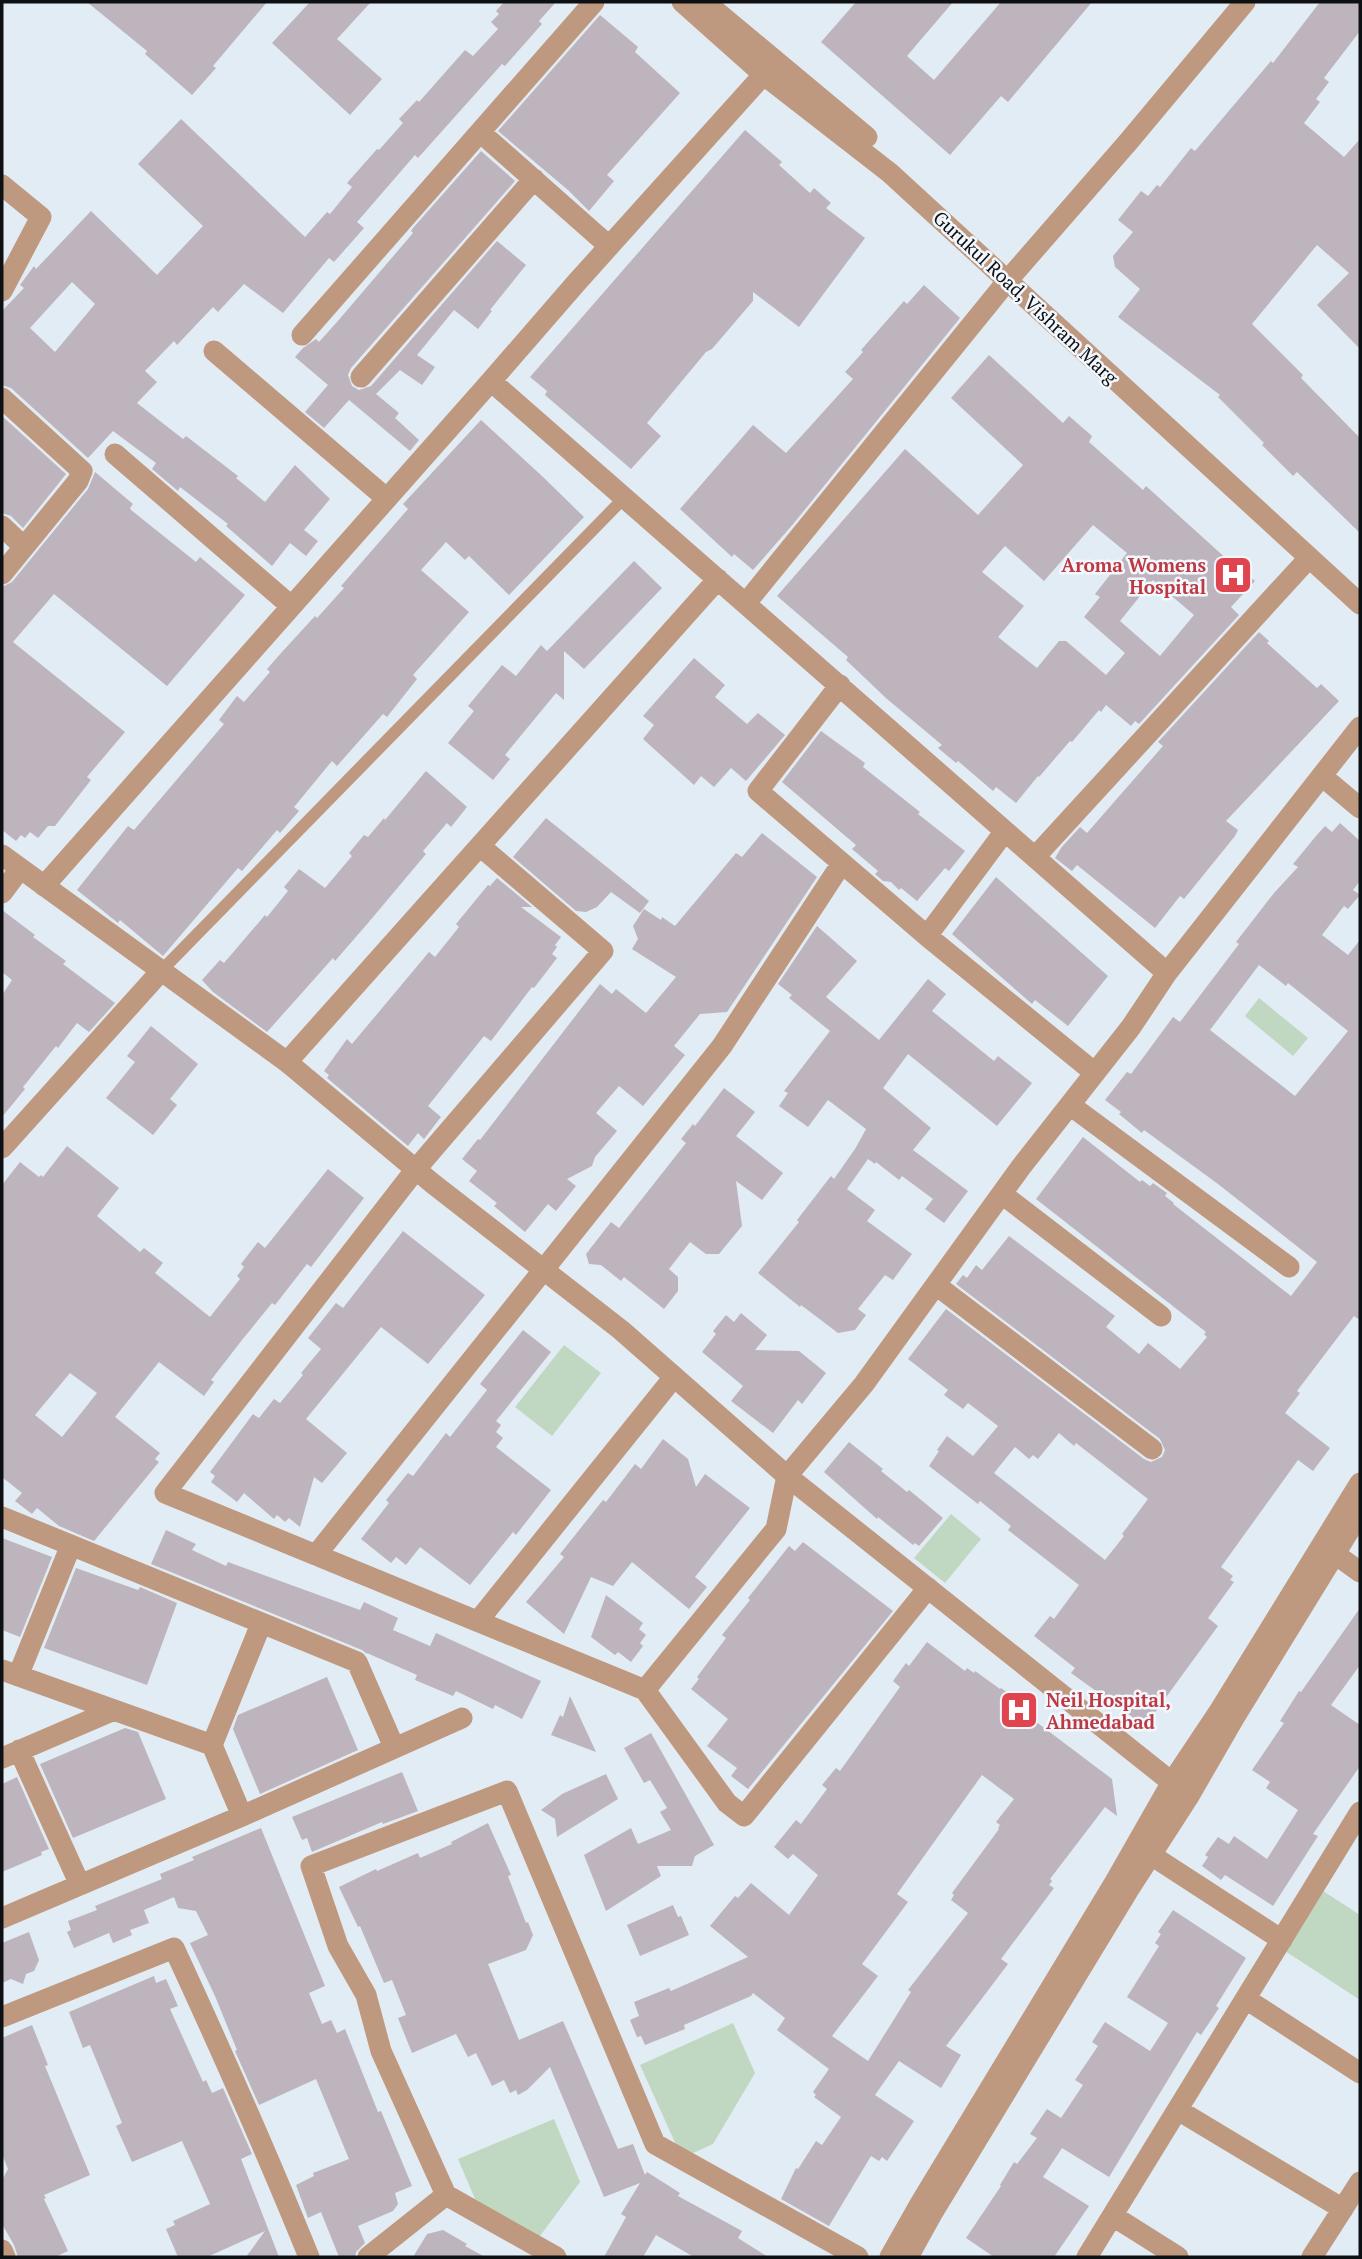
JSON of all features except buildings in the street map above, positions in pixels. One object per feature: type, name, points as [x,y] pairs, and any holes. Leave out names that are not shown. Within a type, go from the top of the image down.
[{"type":"street","points":[[302,335],[594,2]]},
{"type":"street","name":"Gurukul Road, Vishram Marg","points":[[682,2],[899,163],[1012,276],[1360,604]]},
{"type":"street","name":"Gurukul Road, Vishram Marg","points":[[706,2],[770,69]]},
{"type":"street","points":[[746,603],[1012,276],[1245,2]]},
{"type":"street","points":[[44,886],[609,246],[770,69]]},
{"type":"street","points":[[480,132],[609,246]]},
{"type":"street","points":[[361,377],[534,179]]},
{"type":"street","points":[[2,185],[41,217],[2,291]]},
{"type":"street","name":"Gurukul Road, Vishram Marg","points":[[1012,276],[1360,585]]},
{"type":"street","points":[[214,351],[386,498]]},
{"type":"street","points":[[491,382],[1167,973]]},
{"type":"street","points":[[2,398],[82,471],[78,481],[2,574]]},
{"type":"street","points":[[115,454],[291,606]]},
{"type":"street","points":[[2,526],[24,547]]},
{"type":"street","points":[[1035,857],[1310,558]]},
{"type":"street","points":[[287,1062],[719,579]]},
{"type":"street","points":[[840,685],[758,791],[927,936],[1095,1073]]},
{"type":"street","points":[[645,1690],[776,1529],[787,1476],[864,1384],[1002,1194],[1131,1027],[1167,973],[1360,727]]},
{"type":"street","points":[[1323,777],[1360,808]]},
{"type":"street","points":[[927,936],[1005,831]]},
{"type":"street","points":[[480,846],[603,951],[416,1169],[165,1493],[645,1690],[726,1803],[744,1816],[928,1588]]},
{"type":"street","points":[[2,855],[287,1062],[416,1169],[621,1330],[787,1476],[1189,1796]]},
{"type":"street","points":[[316,1555],[722,1046],[842,863]]},
{"type":"street","points":[[2,893],[20,869]]},
{"type":"street","points":[[2,1148],[162,970]]},
{"type":"street","points":[[1070,1105],[1289,1267]]},
{"type":"street","points":[[1002,1194],[1161,1316]]},
{"type":"street","points":[[936,1285],[1152,1449]]},
{"type":"street","points":[[478,1621],[674,1377]]},
{"type":"street","points":[[890,2257],[1172,1782],[1220,1710],[1360,1483]]},
{"type":"street","points":[[908,2257],[1360,1513]]},
{"type":"street","points":[[2,1517],[357,1662],[394,1747]]},
{"type":"street","points":[[71,1545],[10,1673],[212,1745]]},
{"type":"street","points":[[1335,1554],[1360,1572]]},
{"type":"street","points":[[242,1816],[212,1745],[261,1624]]},
{"type":"street","points":[[80,1885],[10,1754],[114,1710]]},
{"type":"street","points":[[2,1919],[462,1718]]},
{"type":"street","points":[[556,2257],[446,2194],[381,2051],[366,1995],[338,1946],[311,1866],[507,1791],[655,2144],[858,2257]]},
{"type":"street","points":[[1087,2257],[1359,1815]]},
{"type":"street","points":[[1151,1855],[1282,1940]]},
{"type":"street","points":[[2,2017],[174,1948],[284,2193],[309,2257]]},
{"type":"street","points":[[1245,1999],[1360,2073]]},
{"type":"street","points":[[1178,2110],[1343,2209]]},
{"type":"street","points":[[1312,2257],[1360,2182]]},
{"type":"street","points":[[368,2257],[446,2194]]},
{"type":"street","points":[[1113,2216],[1178,2257]]},
{"type":"street","points":[[2,2250],[5,2257]]},
{"type":"lane","points":[[162,970],[625,497]]},
{"type":"green space","points":[[1259,998],[1308,1038],[1293,1056],[1245,1016]]},
{"type":"green space","points":[[564,1345],[601,1373],[552,1436],[515,1407]]},
{"type":"green space","points":[[951,1514],[981,1539],[945,1583],[914,1558]]},
{"type":"green space","points":[[1323,1891],[1360,1915],[1360,2000],[1285,1951]]},
{"type":"green space","points":[[733,2023],[755,2073],[713,2144],[682,2158],[640,2065]]},
{"type":"green space","points":[[554,2119],[580,2182],[537,2240],[475,2199],[458,2159]]},
{"type":"place","name":"Aroma Womens Hospital","points":[[1233,575]]},
{"type":"place","name":"Neil Hospital, Ahmedabad","points":[[1019,1710]]}]
